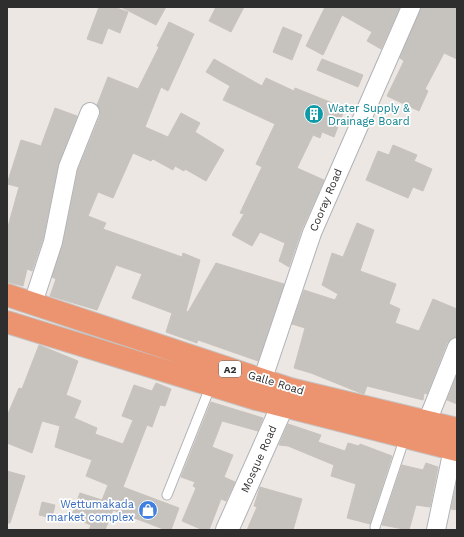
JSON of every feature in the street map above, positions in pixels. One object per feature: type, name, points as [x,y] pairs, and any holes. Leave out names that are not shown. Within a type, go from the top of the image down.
[{"type":"highway","name":"Galle Road","points":[[7,295],[32,303],[260,390],[286,397],[405,437],[456,442]]},
{"type":"highway","name":"Galle Road","points":[[7,322],[211,385],[260,390]]},
{"type":"highway","name":"Galle Road","points":[[286,397],[427,422],[456,442]]},
{"type":"street","name":"Cooray Road","points":[[260,390],[312,233],[411,7]]},
{"type":"street","points":[[32,303],[53,242],[68,167],[90,112]]},
{"type":"street","points":[[427,422],[457,347]]},
{"type":"street","name":"Mosque Road","points":[[227,530],[286,397]]},
{"type":"street","points":[[436,530],[456,442]]},
{"type":"lane","points":[[167,495],[211,385]]},
{"type":"lane","points":[[375,527],[405,437]]},
{"type":"building","points":[[99,7],[114,7],[128,12],[120,33],[108,28],[102,44],[87,39]]},
{"type":"building","points":[[121,7],[166,7],[156,25]]},
{"type":"building","points":[[216,7],[244,7],[231,32],[209,21]]},
{"type":"building","points":[[325,7],[400,7],[381,49],[367,41],[372,32],[342,15],[323,55],[306,46]]},
{"type":"building","points":[[421,7],[457,7],[457,59],[444,53],[425,89],[428,91],[419,111],[387,96],[404,61],[400,58]]},
{"type":"building","points":[[169,22],[194,34],[168,91],[161,87],[145,127],[168,137],[181,113],[200,123],[195,132],[224,150],[206,181],[185,169],[184,171],[175,166],[173,170],[153,159],[151,161],[133,153],[113,198],[98,192],[88,216],[106,223],[103,229],[182,257],[183,253],[200,260],[186,311],[188,312],[216,263],[284,284],[258,361],[198,340],[197,343],[166,332],[172,313],[132,298],[142,274],[116,265],[97,310],[50,296],[56,279],[52,277],[63,244],[78,170],[100,116],[100,110],[97,105],[108,77],[138,89],[159,47],[157,46]]},
{"type":"building","points":[[283,27],[302,35],[292,60],[273,52]]},
{"type":"building","points":[[214,59],[262,86],[266,78],[294,91],[295,88],[345,108],[334,137],[322,132],[320,138],[313,135],[297,168],[324,180],[302,229],[289,267],[279,261],[285,243],[260,232],[252,246],[232,235],[244,214],[240,213],[262,167],[256,164],[275,124],[223,100],[230,86],[206,72]]},
{"type":"building","points":[[322,59],[363,75],[358,87],[317,70]]},
{"type":"building","points":[[55,108],[77,116],[58,165],[43,239],[32,271],[27,269],[23,286],[7,282],[7,230],[19,187],[7,184],[21,140],[41,146]]},
{"type":"building","points":[[393,145],[417,155],[414,161],[432,169],[423,191],[413,187],[408,198],[366,180],[378,151],[389,155]]},
{"type":"building","points":[[357,223],[374,230],[360,271],[396,284],[389,304],[400,309],[395,323],[419,331],[433,299],[457,309],[457,337],[451,339],[447,343],[427,394],[424,393],[423,400],[367,386],[364,394],[311,373],[294,368],[305,328],[292,324],[304,290],[335,300],[338,294],[322,285],[332,253],[343,257]]},
{"type":"building","points":[[39,345],[78,361],[66,395],[81,401],[74,418],[97,428],[95,434],[123,444],[133,420],[122,416],[134,385],[152,391],[156,383],[171,389],[165,406],[160,405],[152,427],[147,425],[123,487],[179,508],[171,530],[166,530],[113,510],[105,530],[89,530],[91,525],[71,517],[80,493],[102,500],[108,485],[86,476],[92,460],[55,447],[60,426],[42,421],[32,453],[7,443],[7,416],[19,388],[22,389]]},
{"type":"building","points":[[457,375],[457,404],[447,400]]},
{"type":"building","points":[[211,402],[263,418],[258,431],[222,421],[212,447],[233,455],[224,477],[235,482],[226,501],[221,499],[209,530],[203,530],[182,521],[196,488],[193,486],[195,482],[181,477]]},
{"type":"building","points":[[288,424],[321,435],[318,442],[345,451],[348,443],[359,446],[360,444],[392,456],[370,524],[347,518],[356,484],[331,476],[334,465],[288,446],[279,445]]},
{"type":"building","points":[[426,463],[438,467],[430,507],[416,505],[409,530],[382,525],[402,465],[423,470]]},
{"type":"building","points":[[7,471],[25,476],[10,523],[7,523]]},
{"type":"building","points":[[457,481],[457,510],[451,509]]},
{"type":"building","points":[[260,487],[302,499],[293,530],[247,530],[257,507],[254,506]]},
{"type":"building","points":[[42,502],[55,505],[52,518],[39,515]]},
{"type":"place","name":"Water Supply & Drainage Board","points":[[314,114]]},
{"type":"place","name":"Wettumakada market complex","points":[[148,510]]}]
